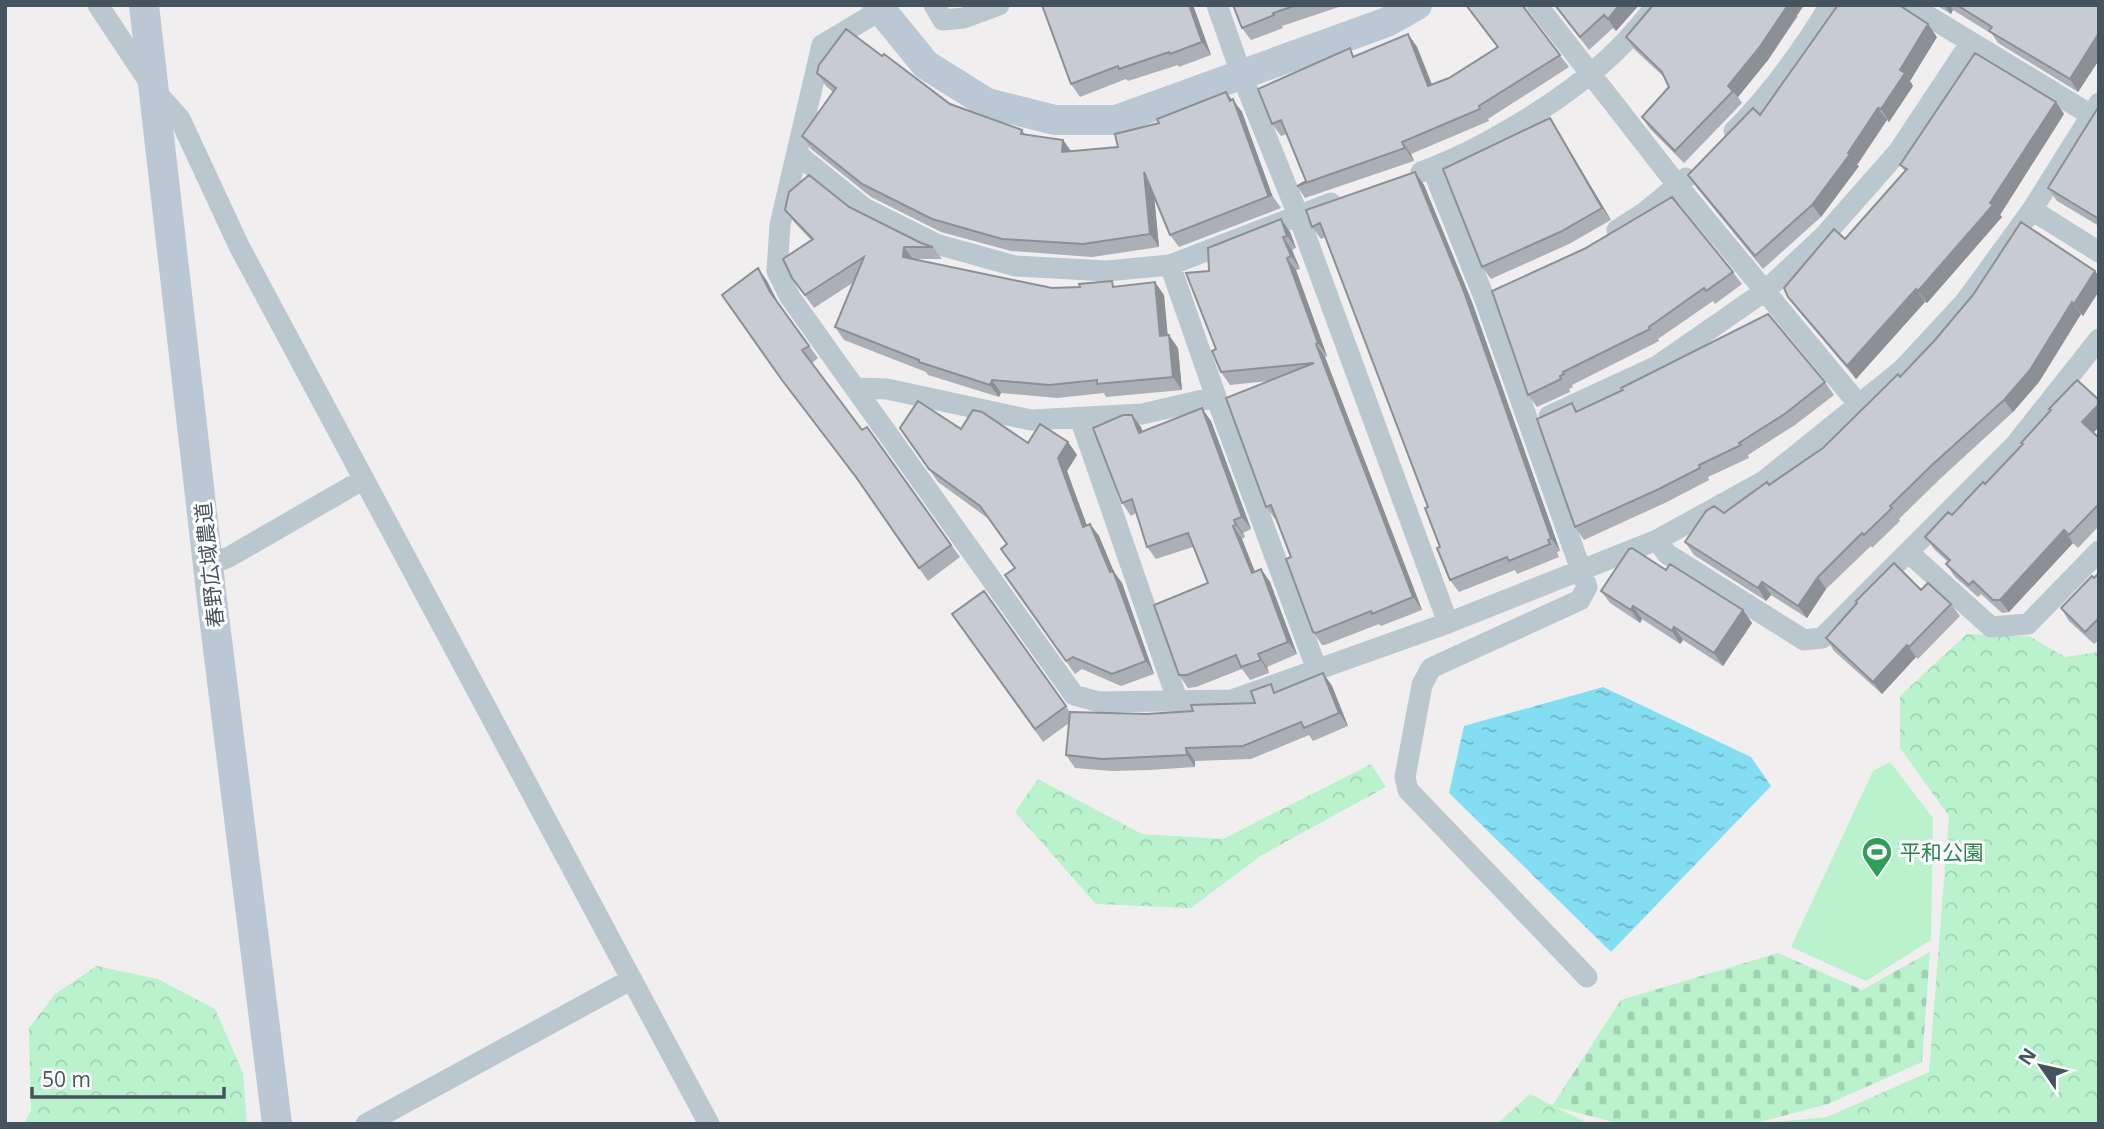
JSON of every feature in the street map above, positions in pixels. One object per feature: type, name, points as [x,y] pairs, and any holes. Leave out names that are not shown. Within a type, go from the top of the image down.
[{"type":"street","points":[[98,5],[155,91],[180,119],[239,246],[709,1124]]},
{"type":"street","name":"春野広域農道","points":[[145,5],[277,1124]]},
{"type":"street","points":[[934,5],[943,20],[964,18],[999,5]]},
{"type":"street","points":[[1217,5],[1242,76],[1298,215],[1448,623]]},
{"type":"street","points":[[1417,5],[1387,22],[1116,120],[1055,120],[987,103],[926,65],[878,8],[822,44],[780,225],[777,271],[790,297],[1074,695],[1099,702],[1232,701],[1448,623],[1657,540],[1765,481],[1860,406],[1903,369],[1965,302],[2032,210],[2095,109],[1971,42],[1910,5]]},
{"type":"street","points":[[1537,5],[1678,186],[1860,406]]},
{"type":"street","points":[[1396,180],[1432,168],[1492,138],[1569,91],[1620,47],[1657,5]]},
{"type":"street","points":[[1717,148],[1756,109],[1804,48],[1830,5]]},
{"type":"street","points":[[1530,425],[1657,366],[1765,291],[1824,236],[1898,152],[1971,42]]},
{"type":"street","points":[[797,154],[864,208],[936,244],[1015,267],[1107,271],[1170,265],[1347,198]]},
{"type":"street","points":[[1599,242],[1646,212],[1698,167]]},
{"type":"street","points":[[1432,168],[1484,297],[1587,587],[1580,600],[1432,668],[1422,685],[1405,777],[1408,789],[1587,977]]},
{"type":"street","points":[[2032,210],[2099,252]]},
{"type":"street","points":[[1170,265],[1317,670]]},
{"type":"street","points":[[1484,297],[1507,286]]},
{"type":"street","points":[[1657,540],[1667,554],[1804,640],[1822,638],[2015,445],[2099,339]]},
{"type":"street","points":[[857,388],[887,389],[1031,420],[1142,414],[1216,397]]},
{"type":"street","points":[[1080,418],[1178,702]]},
{"type":"street","points":[[209,565],[229,557],[364,479]]},
{"type":"street","points":[[1908,552],[1991,627],[2028,624],[2099,551]]},
{"type":"street","points":[[366,1124],[632,979]]},
{"type":"green space","points":[[1967,634],[2029,636],[2065,657],[2099,652],[2099,1124],[1754,1124],[1827,1117],[1929,1072],[1949,816],[1900,748],[1900,696]]},
{"type":"green space","name":"平和公園","points":[[1890,762],[1933,818],[1931,940],[1866,981],[1791,947],[1873,771]]},
{"type":"green space","points":[[1371,764],[1386,787],[1262,855],[1191,908],[1096,904],[1015,812],[1038,779],[1142,834],[1223,839]]},
{"type":"green space","points":[[1930,952],[1922,1062],[1828,1104],[1752,1124],[1621,1124],[1552,1106],[1621,1000],[1778,953],[1862,990]]},
{"type":"green space","points":[[97,966],[158,979],[215,1009],[243,1073],[247,1124],[24,1124],[31,1110],[29,1028],[55,994]]},
{"type":"green space","points":[[1530,1094],[1589,1124],[1497,1124]]},
{"type":"water","points":[[1603,687],[1751,757],[1771,786],[1611,952],[1449,793],[1464,726]]},
{"type":"building","points":[[1042,5],[1189,5],[1202,42],[1119,69],[1118,66],[1071,84]]},
{"type":"building","points":[[1233,5],[1297,5],[1242,28]]},
{"type":"building","points":[[1466,5],[1522,5],[1560,55],[1479,106],[1480,109],[1402,142],[1405,148],[1297,186],[1306,181],[1281,120],[1272,124],[1258,89],[1350,48],[1353,57],[1408,34],[1428,86],[1449,78],[1498,47]]},
{"type":"building","points":[[1555,5],[1619,5],[1608,19],[1604,15],[1580,37]]},
{"type":"building","points":[[1653,5],[1788,5],[1759,48],[1728,86],[1733,91],[1675,151],[1642,117],[1669,87],[1662,72],[1626,37]]},
{"type":"building","points":[[1838,5],[1899,5],[1928,24],[1900,70],[1905,73],[1812,205],[1755,256],[1688,175],[1753,108],[1760,115]]},
{"type":"building","points":[[1957,5],[2099,5],[2099,33],[2070,79],[1989,31],[1992,27]]},
{"type":"building","points":[[846,29],[950,104],[1022,130],[1021,134],[1063,140],[1062,152],[1118,147],[1115,134],[1159,123],[1157,119],[1226,92],[1230,101],[1233,99],[1268,195],[1272,195],[1170,235],[1144,172],[1150,234],[1083,244],[1002,239],[932,219],[862,184],[802,136],[836,88],[817,73],[819,65]]},
{"type":"building","points":[[1975,53],[2056,102],[1990,203],[1993,205],[1918,291],[1916,289],[1847,366],[1788,297],[1784,288],[1834,229],[1845,239],[1907,169],[1900,165]]},
{"type":"building","points":[[2099,106],[2099,219],[2048,188]]},
{"type":"building","points":[[1550,118],[1602,208],[1560,232],[1482,267],[1443,169]]},
{"type":"building","points":[[1415,172],[1463,289],[1551,538],[1548,540],[1550,544],[1509,561],[1507,557],[1450,580],[1437,548],[1440,547],[1425,508],[1428,507],[1320,223],[1312,227],[1306,210]]},
{"type":"building","points":[[809,175],[849,207],[933,247],[904,247],[903,257],[1052,288],[1080,287],[1079,284],[1112,281],[1113,287],[1155,282],[1160,336],[1169,335],[1173,377],[1049,385],[992,380],[990,385],[919,362],[835,327],[864,257],[805,295],[792,278],[783,259],[813,239],[785,210],[789,192]]},
{"type":"building","points":[[1672,197],[1733,272],[1706,291],[1704,288],[1649,327],[1650,329],[1563,372],[1561,379],[1528,395],[1492,291],[1584,249]]},
{"type":"building","points":[[1281,219],[1287,236],[1283,237],[1291,256],[1287,258],[1318,343],[1316,344],[1413,597],[1316,633],[1313,632],[1286,559],[1291,557],[1271,505],[1266,507],[1226,398],[1314,363],[1221,372],[1212,351],[1216,349],[1186,273],[1209,271],[1208,248]]},
{"type":"building","points":[[2021,222],[2095,271],[2074,304],[2072,302],[2030,370],[2004,400],[1932,465],[1890,506],[1892,508],[1864,535],[1862,533],[1818,577],[1798,606],[1762,582],[1758,588],[1685,542],[1706,511],[1714,506],[1724,513],[1767,482],[1769,485],[1823,448],[1898,374],[1900,377],[1973,295]]},
{"type":"building","points":[[758,268],[770,292],[809,346],[802,350],[862,430],[867,427],[951,545],[919,568],[856,477],[722,295]]},
{"type":"building","points":[[1768,314],[1825,382],[1786,413],[1739,443],[1741,445],[1699,465],[1700,468],[1659,489],[1575,527],[1537,419],[1572,403],[1576,412]]},
{"type":"building","points":[[2077,380],[2099,400],[2099,404],[2082,422],[2099,438],[2099,504],[2069,535],[2064,530],[2000,600],[1993,600],[1973,581],[1969,585],[1946,564],[1950,560],[1925,537],[1948,512],[1952,515],[1983,482],[1985,484]]},
{"type":"building","points":[[918,401],[961,429],[973,410],[982,412],[1028,443],[1040,424],[1068,442],[1058,458],[1083,527],[1090,524],[1110,572],[1113,571],[1146,661],[1112,674],[1073,657],[1066,661],[1005,575],[1015,568],[1001,549],[1007,544],[980,506],[929,469],[900,428]]},
{"type":"building","points":[[1202,408],[1242,517],[1234,520],[1236,525],[1233,526],[1252,573],[1261,569],[1288,642],[1258,654],[1261,660],[1241,667],[1236,655],[1187,675],[1179,675],[1154,605],[1208,583],[1188,533],[1147,547],[1132,499],[1122,503],[1093,428],[1123,415],[1132,415],[1139,433]]},
{"type":"building","points":[[1632,548],[1666,570],[1670,564],[1743,610],[1714,653],[1674,627],[1672,631],[1633,606],[1631,610],[1601,591]]},
{"type":"building","points":[[1894,563],[1921,590],[1928,583],[1951,604],[1909,647],[1907,645],[1873,682],[1826,638],[1856,601]]},
{"type":"building","points":[[2099,573],[2099,618],[2085,632],[2061,608],[2092,576],[2094,578]]},
{"type":"building","points":[[984,591],[1066,706],[1035,729],[952,614]]},
{"type":"building","points":[[1323,673],[1339,713],[1304,728],[1301,722],[1243,746],[1186,748],[1187,755],[1102,759],[1066,755],[1070,712],[1147,714],[1193,711],[1191,705],[1255,703],[1251,691],[1271,684],[1274,693]]},
{"type":"place","name":"平和公園","points":[[1877,879]]}]
